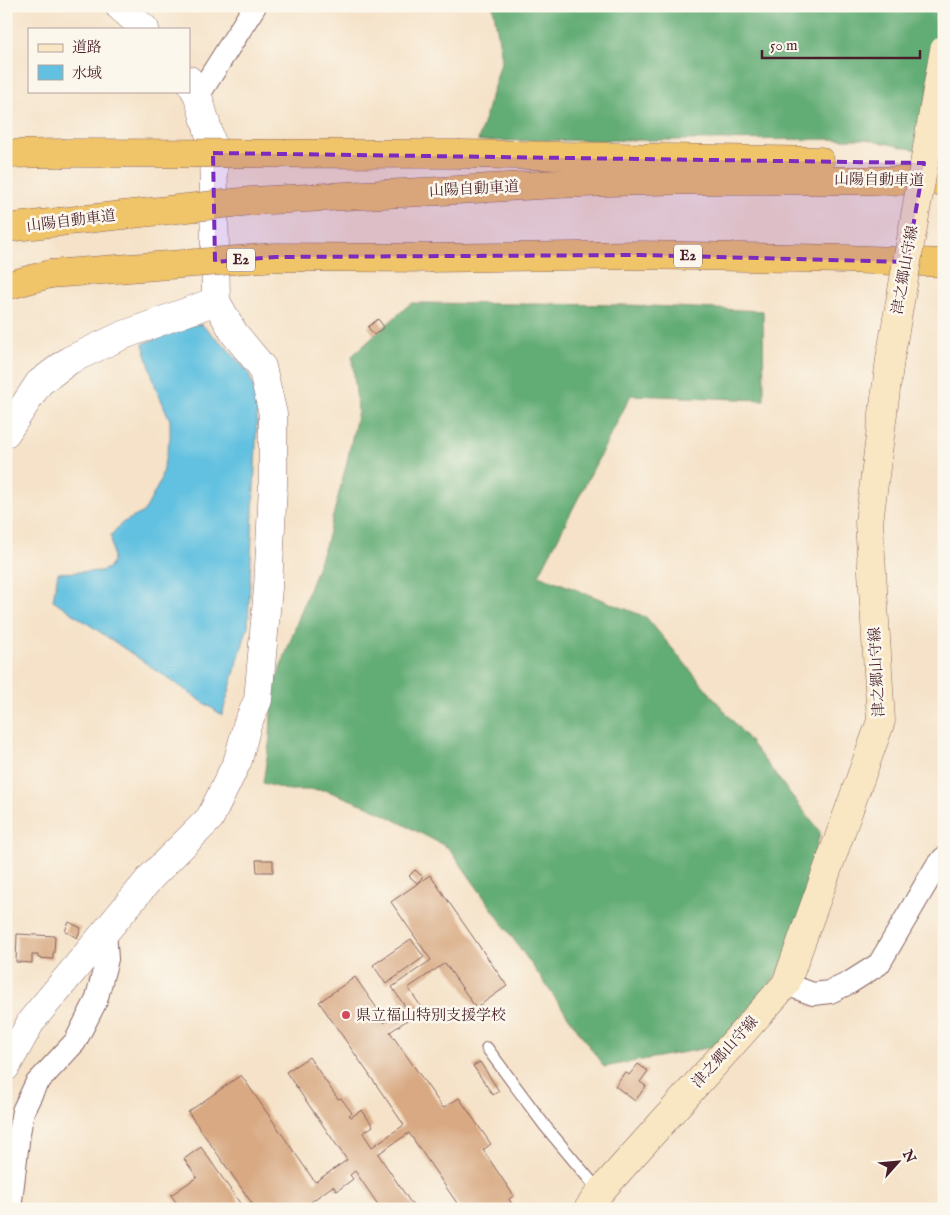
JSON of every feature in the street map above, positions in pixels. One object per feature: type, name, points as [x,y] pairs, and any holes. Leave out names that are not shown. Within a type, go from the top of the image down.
[{"type":"highway","points":[[6,154],[461,154],[944,164]]},
{"type":"highway","name":"山陽自動車道","points":[[6,228],[251,201],[559,184],[800,180],[944,181]]},
{"type":"highway","name":"E2","points":[[6,278],[276,257],[433,258],[640,255],[944,263]]},
{"type":"highway","points":[[6,286],[50,274]]},
{"type":"main road","name":"津之郷山守線","points":[[594,1200],[786,984],[881,720],[869,522],[890,359],[944,50]]},
{"type":"street","points":[[119,6],[144,28]]},
{"type":"street","points":[[6,1067],[32,1020],[151,877],[210,818],[238,760],[246,725],[258,700],[268,588],[274,414],[262,367],[234,333],[216,301],[213,147],[193,88],[254,6]]},
{"type":"street","points":[[6,433],[39,383],[70,360],[121,336],[216,301]]},
{"type":"street","points":[[786,984],[813,994],[830,992],[850,983],[879,964],[937,865],[944,858]]},
{"type":"street","points":[[10,1209],[23,1110],[36,1084],[74,1042],[96,1001],[107,960],[105,932]]},
{"type":"lane","points":[[487,1048],[545,1126],[594,1200]]},
{"type":"highlighted area","points":[[213,153],[924,163],[907,262],[640,255],[276,257],[215,262]]},
{"type":"green space","points":[[493,6],[942,6],[935,91],[921,151],[866,139],[478,141],[502,59]]},
{"type":"green space","points":[[411,303],[628,305],[763,311],[764,400],[631,395],[539,575],[646,617],[748,739],[820,832],[793,956],[718,1046],[604,1067],[449,848],[370,807],[325,790],[287,790],[263,783],[270,738],[272,691],[326,543],[358,411],[352,356]]},
{"type":"water","points":[[201,324],[226,347],[248,372],[258,399],[248,626],[222,715],[53,600],[58,573],[102,571],[110,567],[113,560],[111,535],[122,523],[144,512],[160,482],[170,438],[170,420],[156,388],[143,344],[179,328]]},
{"type":"building","points":[[378,319],[384,327],[374,335],[368,327]]},
{"type":"building","points":[[256,860],[273,860],[273,872],[257,872]]},
{"type":"building","points":[[415,870],[423,877],[417,883],[409,876]]},
{"type":"building","points":[[430,875],[507,986],[476,1008],[445,963],[408,988],[423,1009],[390,1032],[443,1108],[459,1098],[491,1144],[483,1150],[514,1196],[509,1199],[515,1209],[461,1209],[409,1133],[378,1154],[415,1209],[381,1209],[355,1171],[350,1175],[353,1179],[337,1191],[333,1186],[301,1209],[256,1209],[188,1112],[241,1075],[315,1182],[347,1160],[286,1072],[309,1057],[338,1099],[341,1098],[352,1113],[349,1115],[351,1117],[362,1110],[373,1126],[363,1133],[372,1147],[404,1125],[319,1002],[355,977],[383,1017],[381,1018],[384,1023],[406,1008],[392,987],[431,960],[391,902]]},
{"type":"building","points":[[69,922],[81,928],[77,938],[65,931]]},
{"type":"building","points":[[17,934],[55,936],[53,959],[38,958],[38,955],[32,955],[32,963],[16,962]]},
{"type":"building","points":[[411,939],[424,957],[386,984],[373,965]]},
{"type":"building","points":[[480,1062],[499,1091],[493,1095],[473,1066]]},
{"type":"building","points":[[638,1064],[648,1071],[640,1082],[646,1086],[635,1101],[615,1086],[625,1072],[629,1075]]},
{"type":"building","points":[[201,1147],[244,1209],[181,1209],[171,1195],[197,1177],[184,1159]]},
{"type":"place","name":"県立福山特別支援学校","points":[[346,1015]]}]
